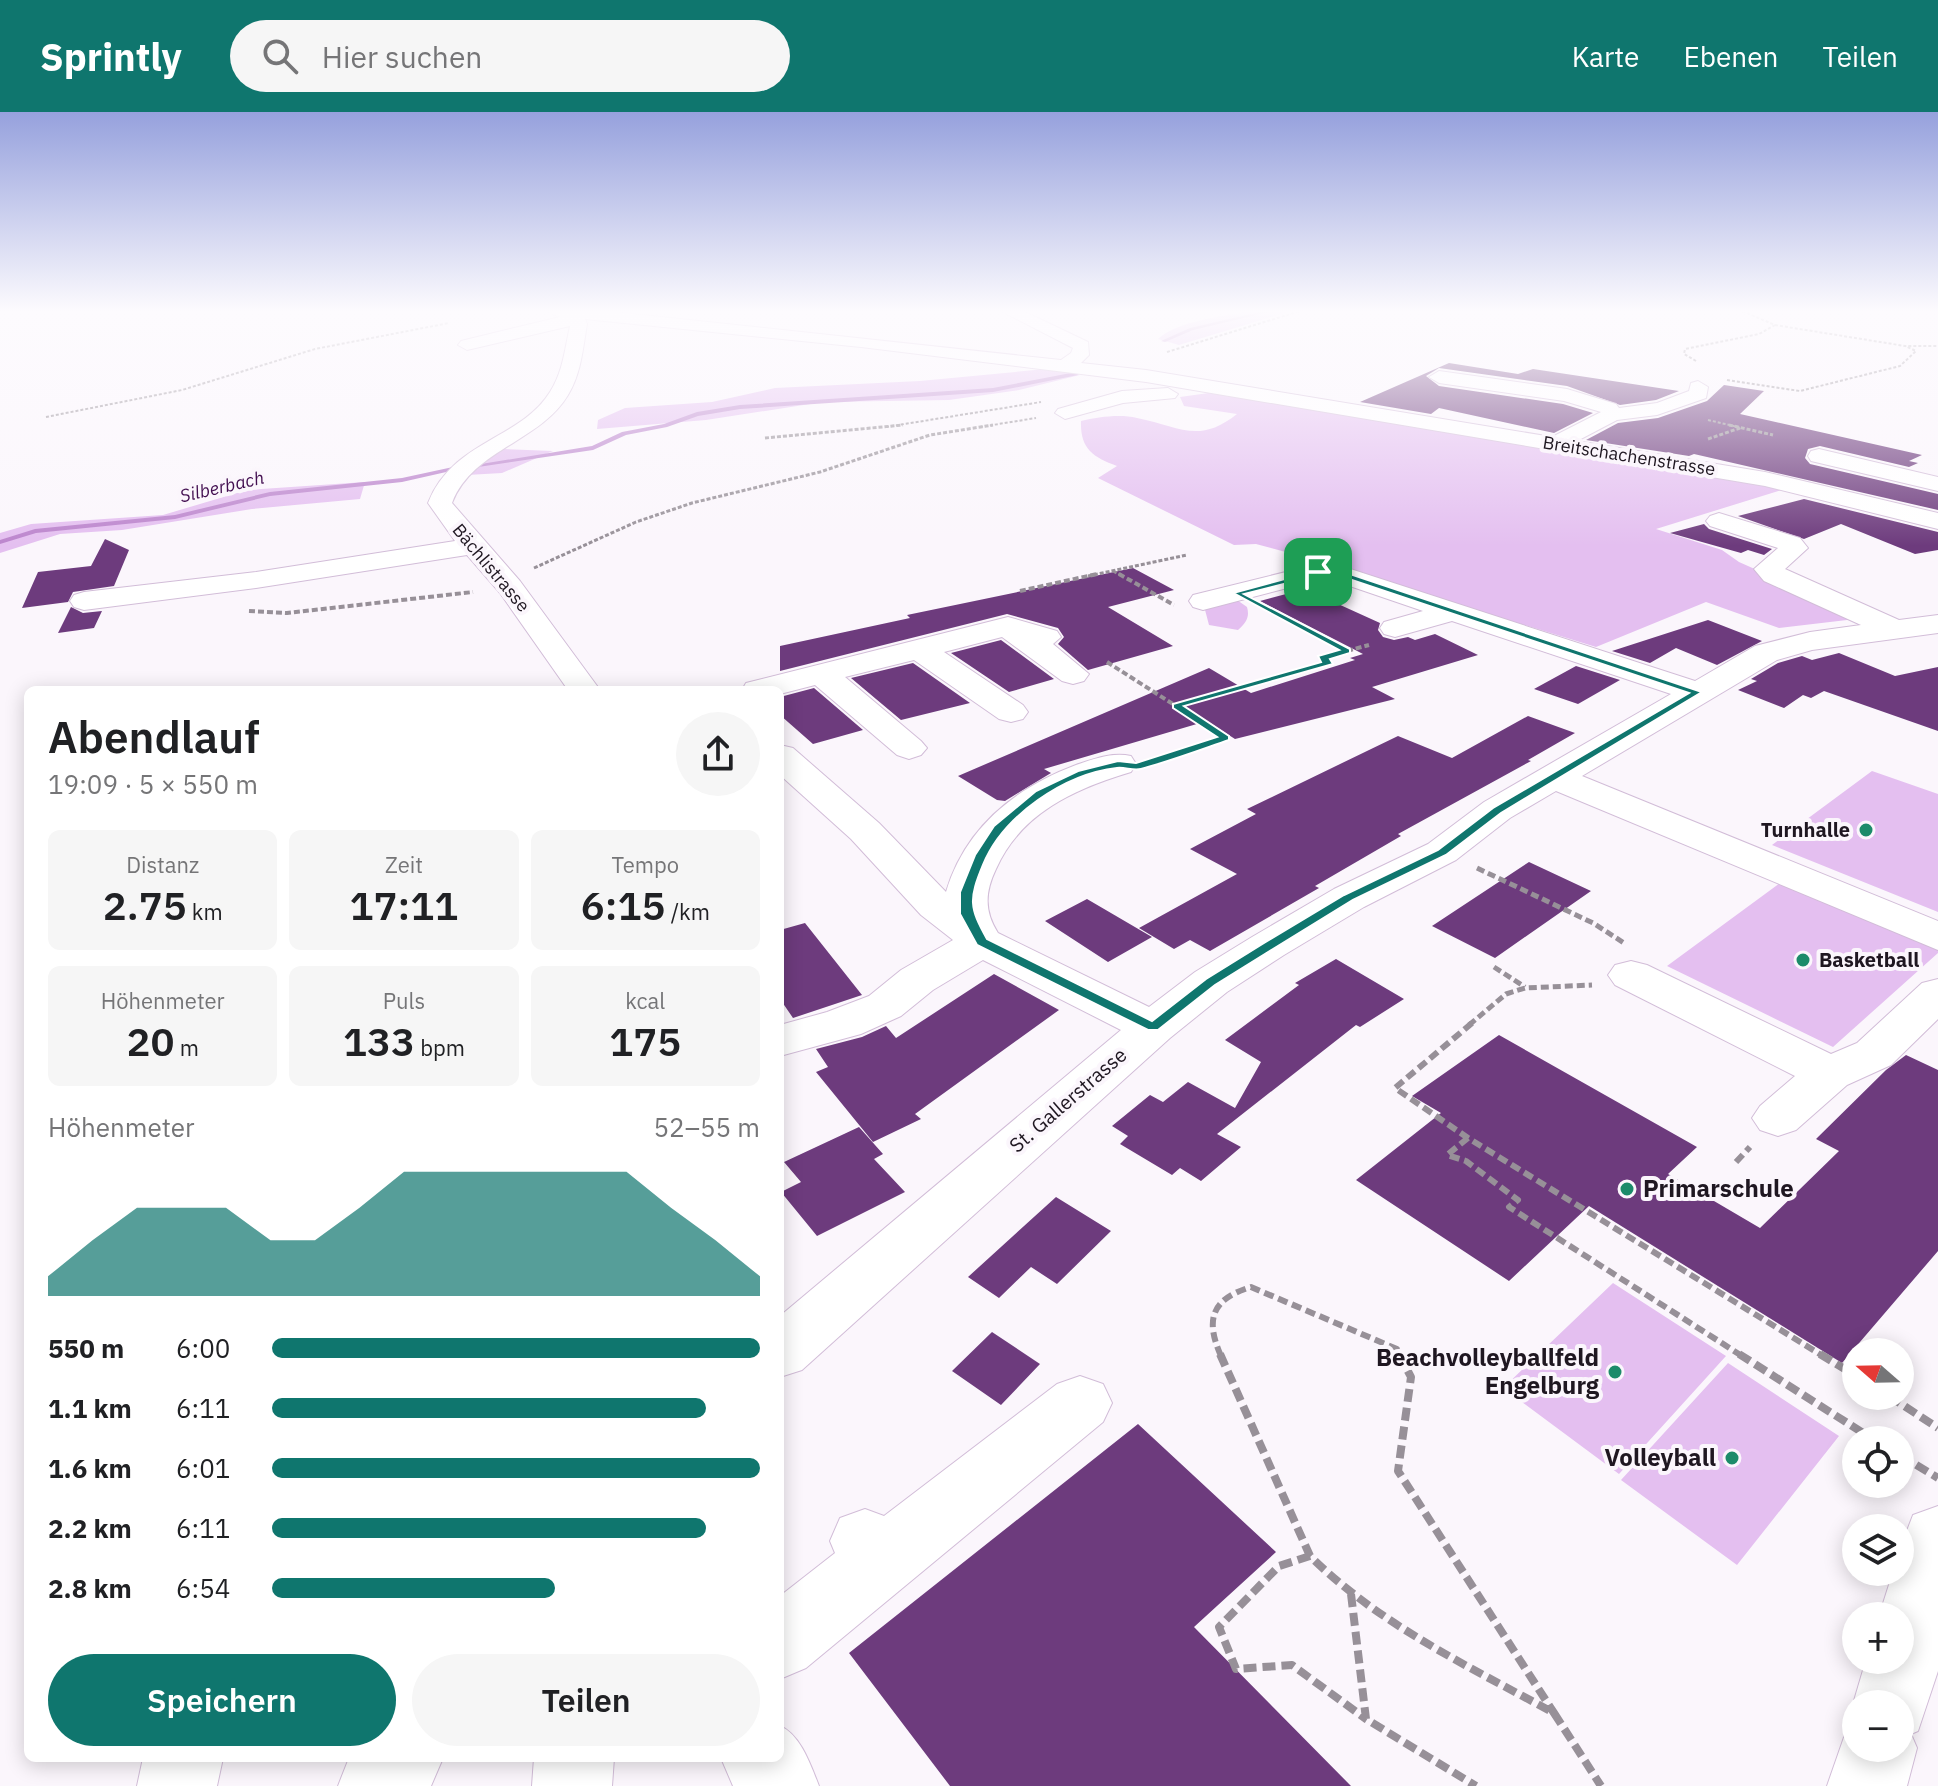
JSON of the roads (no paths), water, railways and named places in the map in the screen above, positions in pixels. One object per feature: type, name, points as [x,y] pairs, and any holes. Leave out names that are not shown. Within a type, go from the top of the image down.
[{"type":"street","name":"Bächlistrasse","points":[[561,389],[551,406],[457,473],[443,487],[440,503],[508,585],[581,686]]},
{"type":"street","points":[[1091,389],[1122,397]]},
{"type":"street","points":[[1148,417],[1078,409],[1122,397],[1190,389]]},
{"type":"street","name":"Breitschachenstrasse","points":[[1224,389],[1375,414],[1615,424],[1765,479],[1938,521]]},
{"type":"street","points":[[1318,405],[1347,389]]},
{"type":"street","points":[[1521,389],[1598,403],[1609,408],[1615,424],[1700,399]]},
{"type":"street","points":[[1567,395],[1577,389]]},
{"type":"street","points":[[1375,414],[1397,401]]},
{"type":"street","points":[[1765,479],[1861,438]]},
{"type":"street","points":[[1819,456],[1938,487]]},
{"type":"street","points":[[1897,509],[1938,487]]},
{"type":"street","points":[[1719,521],[1791,544],[1795,548],[1792,552],[1768,569],[1774,575],[1894,629]]},
{"type":"street","points":[[84,601],[256,580],[476,546]]},
{"type":"street","points":[[1203,601],[1318,572],[1347,576],[1697,692]]},
{"type":"street","points":[[1011,610],[1046,637]]},
{"type":"street","points":[[774,686],[919,649],[1011,610]]},
{"type":"street","points":[[1011,610],[1073,674]]},
{"type":"street","points":[[1395,628],[1453,611]]},
{"type":"street","name":"St. Gallerstrasse","points":[[784,1349],[1153,1027],[1222,975],[1349,898],[1442,852],[1497,810],[1766,653],[1810,641],[1938,624]]},
{"type":"street","points":[[919,649],[1011,712]]},
{"type":"street","points":[[821,674],[909,748]]},
{"type":"street","points":[[784,760],[865,831],[936,906],[982,942],[1153,1027]]},
{"type":"street","points":[[982,942],[967,914],[966,892],[981,855],[998,828],[1040,794],[1100,769]]},
{"type":"street","points":[[1553,777],[1938,937]]},
{"type":"street","points":[[784,1040],[844,1023],[885,1006],[917,980],[982,942]]},
{"type":"street","points":[[1631,975],[1830,1073]]},
{"type":"street","points":[[1778,1118],[1830,1073],[1874,1054],[1938,993]]},
{"type":"street","points":[[784,1638],[873,1550],[1080,1403]]},
{"type":"street","points":[[1895,1690],[1938,1538]]},
{"type":"street","points":[[177,1786],[182,1762]]},
{"type":"street","points":[[378,1786],[399,1762]]},
{"type":"street","points":[[572,1786],[574,1762]]},
{"type":"street","points":[[764,1762],[779,1786]]},
{"type":"street","points":[[1867,1786],[1874,1762]]},
{"type":"waterway","name":"Silberbach","points":[[478,465],[593,448],[624,433],[665,426],[697,414],[740,407],[998,389]]},
{"type":"waterway","name":"Silberbach","points":[[0,542],[35,531],[175,517],[270,494],[402,480],[453,469]]},
{"type":"place","name":"Turnhalle","points":[[1866,830]]},
{"type":"place","name":"Basketball","points":[[1803,960]]},
{"type":"place","name":"Primarschule","points":[[1627,1189]]},
{"type":"place","name":"Beachvolleyballfeld Engelburg","points":[[1615,1372]]},
{"type":"place","name":"Volleyball","points":[[1732,1458]]}]
